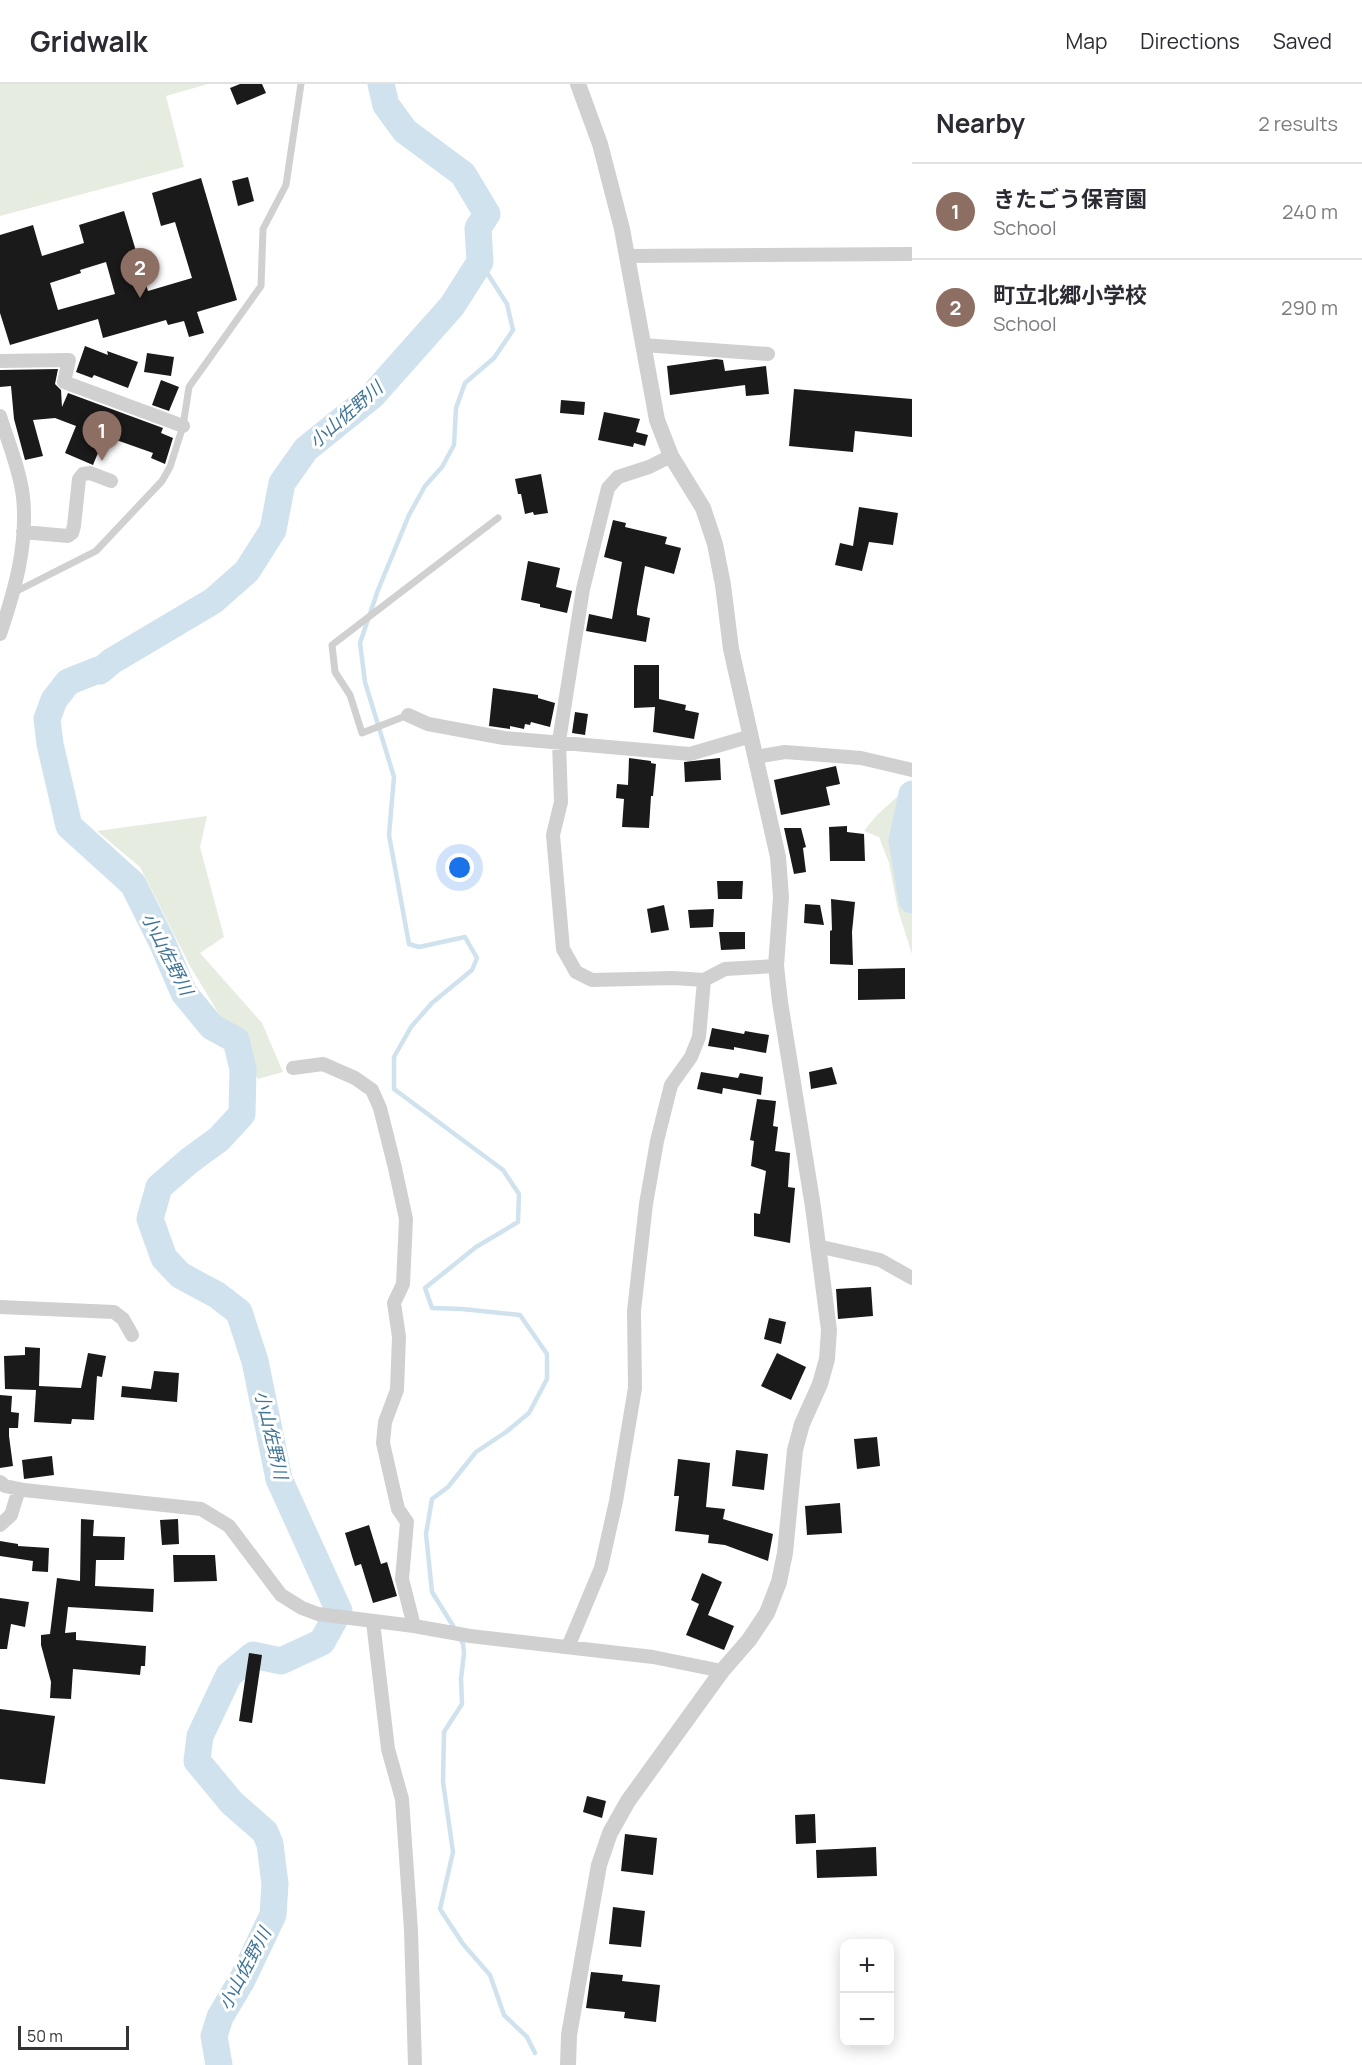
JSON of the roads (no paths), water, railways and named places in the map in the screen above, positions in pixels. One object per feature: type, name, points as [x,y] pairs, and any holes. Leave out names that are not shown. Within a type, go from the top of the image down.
[{"type":"street","points":[[568,2065],[568,2035],[600,1865],[610,1833],[628,1801],[767,1613],[779,1582],[785,1553],[795,1450],[802,1424],[820,1384],[827,1359],[829,1330],[813,1207],[776,966],[781,897],[778,857],[731,649],[715,544],[703,508],[671,456],[657,420],[612,188],[600,144],[578,84]]},
{"type":"street","points":[[627,256],[912,254]]},
{"type":"street","points":[[643,345],[768,354]]},
{"type":"street","points":[[0,361],[69,360],[64,382],[183,426]]},
{"type":"street","points":[[0,416],[23,496],[23,532],[14,592],[0,634]]},
{"type":"street","points":[[671,456],[650,468],[618,477],[608,488],[583,590],[559,741],[561,802],[553,835],[563,949],[576,972],[591,980],[673,978],[704,980],[724,969],[776,966]]},
{"type":"street","points":[[23,532],[68,536],[74,526],[79,478],[83,474],[90,473],[111,481]]},
{"type":"street","points":[[408,715],[428,724],[504,738],[690,754],[751,736]]},
{"type":"street","points":[[756,757],[796,752],[861,758],[912,770]]},
{"type":"street","points":[[568,1647],[601,1568],[616,1501],[634,1388],[634,1311],[646,1204],[657,1141],[671,1085],[692,1057],[699,1037],[704,980]]},
{"type":"street","points":[[293,1068],[323,1064],[355,1078],[372,1090],[380,1108],[395,1168],[406,1219],[403,1284],[394,1303],[399,1337],[397,1390],[385,1422],[383,1443],[398,1509],[407,1522],[402,1579],[414,1626]]},
{"type":"street","points":[[817,1246],[880,1260],[912,1278]]},
{"type":"street","points":[[0,1307],[114,1312],[123,1319],[132,1335]]},
{"type":"street","points":[[0,1482],[19,1489],[201,1509],[229,1526],[281,1595],[302,1608],[318,1614],[414,1626],[470,1636],[653,1657],[722,1671]]},
{"type":"street","points":[[0,1525],[11,1515],[19,1489]]},
{"type":"street","points":[[373,1622],[388,1749],[402,1799],[411,1930],[414,2065]]},
{"type":"lane","points":[[14,592],[96,550],[162,481],[170,467],[183,426],[189,387],[261,286],[263,229],[286,185],[301,84]]},
{"type":"lane","points":[[408,715],[362,733],[350,695],[335,672],[332,645],[498,518]]},
{"type":"waterway","name":"小山佐野川","points":[[219,2065],[214,2036],[220,2017],[242,1980],[273,1915],[275,1884],[270,1844],[265,1832],[232,1803],[197,1761],[200,1736],[229,1675],[253,1655],[281,1661],[322,1642],[339,1611],[279,1479],[255,1361],[239,1312],[217,1295],[180,1275],[164,1258],[150,1219],[159,1187],[219,1139],[242,1114],[243,1069],[236,1040],[212,1027],[184,993],[133,884],[69,826],[50,744],[47,719],[54,700],[68,682],[100,671],[112,661],[213,601],[247,571],[273,530],[282,483],[306,449],[372,396],[452,306],[480,262],[478,228],[487,214],[463,174],[405,131],[386,105],[381,84]]},
{"type":"waterway","points":[[455,1629],[432,1592],[426,1534],[432,1499],[448,1487],[476,1452],[529,1413],[547,1379],[547,1354],[520,1315],[432,1308],[425,1288],[476,1247],[518,1222],[519,1194],[503,1170],[394,1089],[394,1057],[411,1027],[432,1003],[472,970],[477,958],[465,937],[419,947],[409,944],[389,835],[394,777],[365,682],[360,643],[378,590],[409,515],[425,486],[442,467],[454,445],[456,408],[465,383],[494,358],[513,330],[507,304],[480,262]]},
{"type":"waterway","points":[[912,794],[902,841],[912,900]]},
{"type":"waterway","points":[[459,1636],[464,1653],[461,1679],[462,1704],[444,1732],[443,1782],[453,1852],[440,1909],[463,1944],[490,1975],[504,2015],[527,2037],[535,2053]]},
{"type":"place","name":"町立北郷小学校","points":[[140,298]]},
{"type":"place","name":"きたごう保育園","points":[[102,461]]}]
